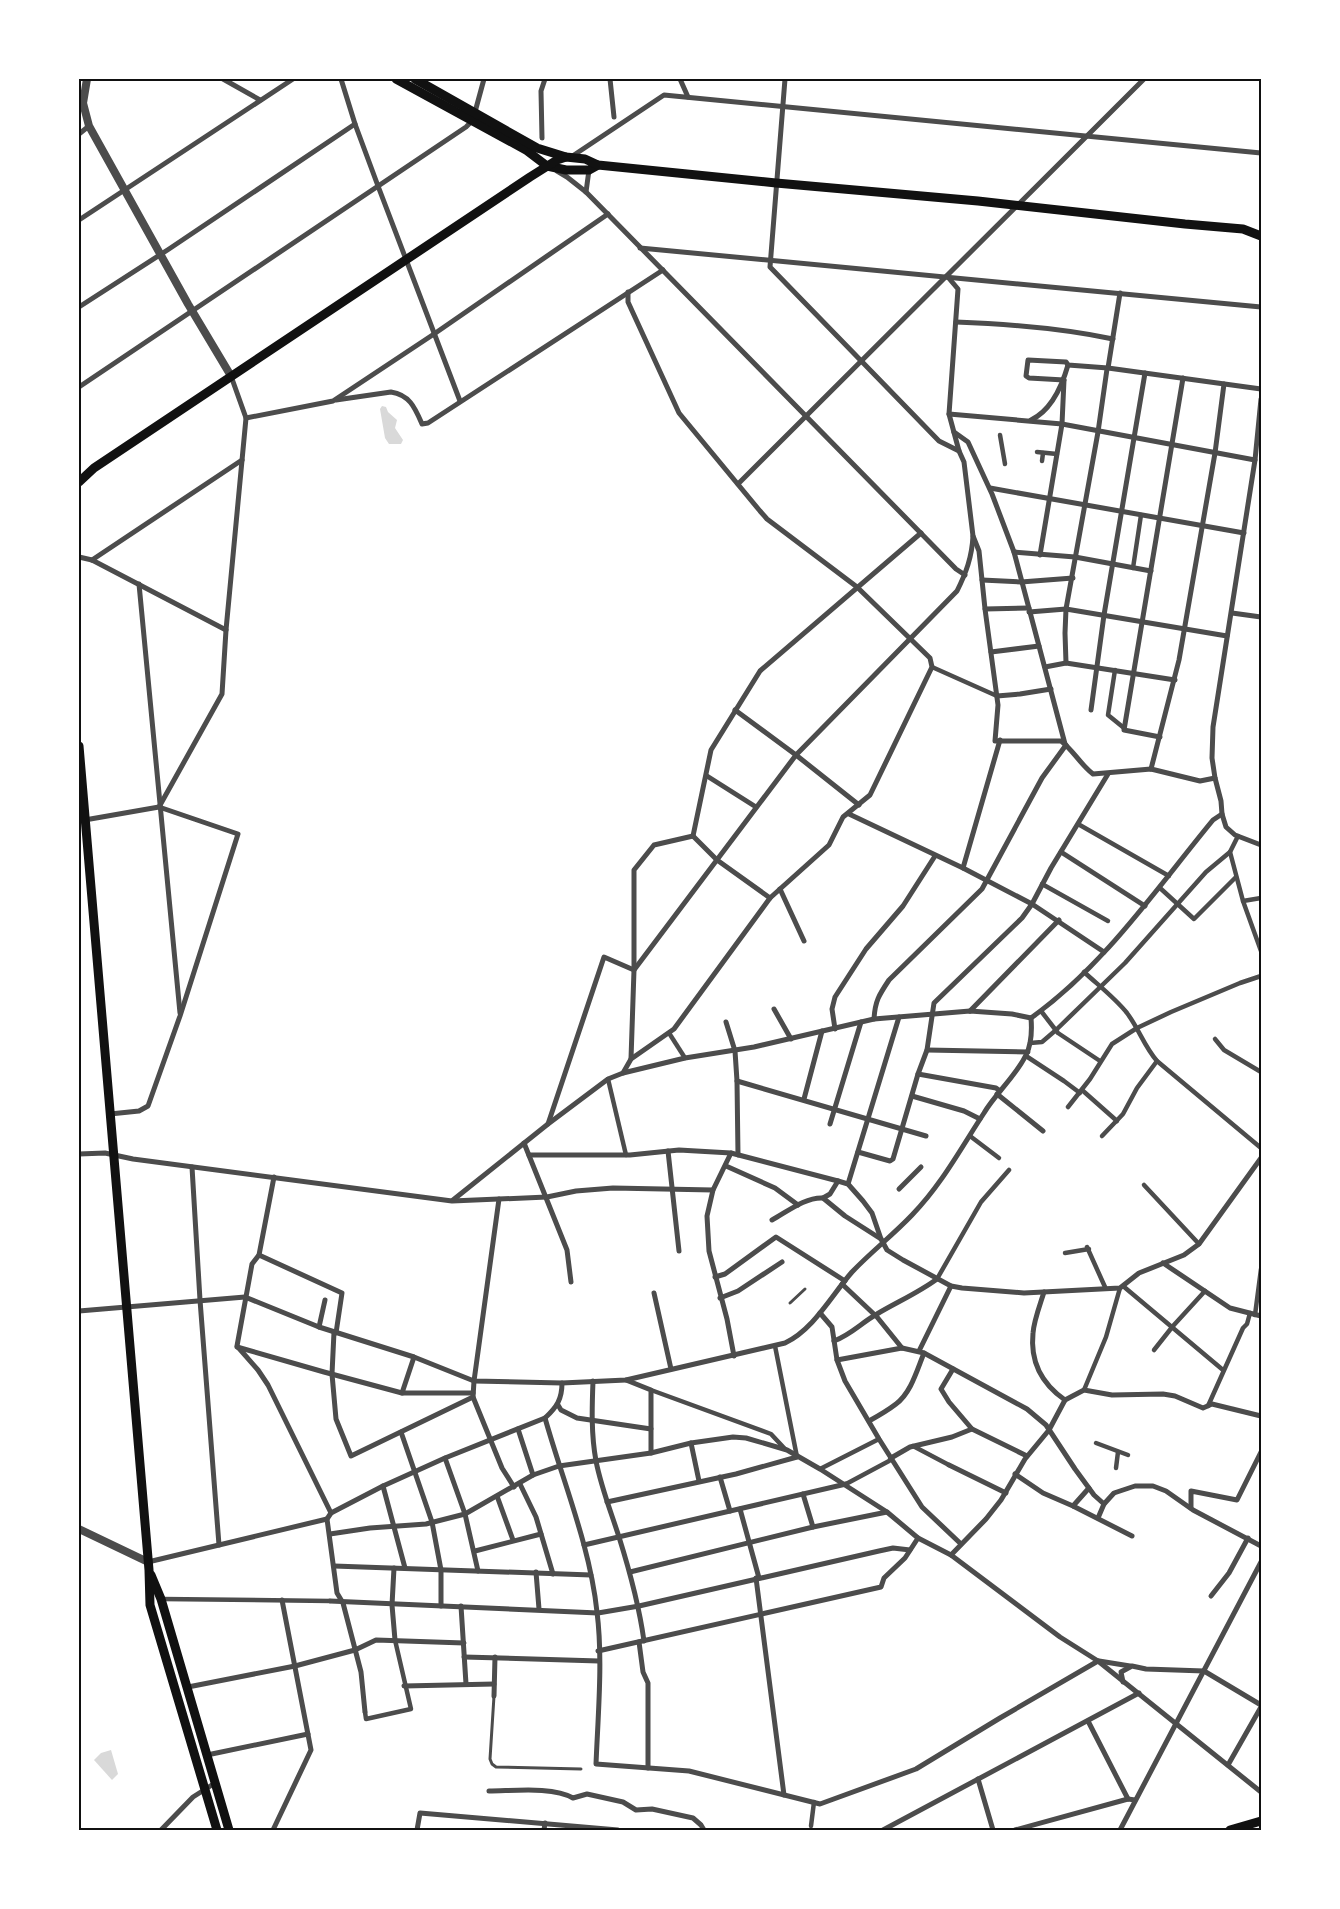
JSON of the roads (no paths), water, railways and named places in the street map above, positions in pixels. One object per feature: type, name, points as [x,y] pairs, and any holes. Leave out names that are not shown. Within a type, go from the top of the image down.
[{"type":"main road","points":[[396,79],[537,148],[569,157],[585,159],[598,165],[978,201],[1243,229],[1261,236]]},
{"type":"main road","points":[[415,79],[526,150],[547,166],[566,170],[588,170],[598,165]]},
{"type":"main road","points":[[79,475],[94,468],[547,166],[569,157]]},
{"type":"main road","points":[[79,482],[94,468]]},
{"type":"main road","points":[[79,746],[82,821],[127,1306],[150,1605],[217,1830]]},
{"type":"main road","points":[[148,1566],[161,1599],[229,1830]]},
{"type":"main road","points":[[1230,1830],[1261,1821]]},
{"type":"street","points":[[87,79],[83,103],[89,126],[160,255],[231,376],[246,418],[226,630],[222,694],[159,807]]},
{"type":"street","points":[[223,79],[260,100]]},
{"type":"street","points":[[79,220],[293,79]]},
{"type":"street","points":[[341,79],[355,124],[460,401]]},
{"type":"street","points":[[79,387],[378,186],[474,117],[484,79]]},
{"type":"street","points":[[542,138],[541,90],[545,79]]},
{"type":"street","points":[[610,79],[614,117]]},
{"type":"street","points":[[680,79],[688,97]]},
{"type":"street","points":[[785,79],[770,267],[938,441],[959,451]]},
{"type":"street","points":[[738,484],[1144,79]]},
{"type":"street","points":[[569,157],[664,95],[1261,153]]},
{"type":"street","points":[[79,307],[355,124]]},
{"type":"street","points":[[79,134],[89,126]]},
{"type":"street","points":[[547,166],[567,176],[586,192],[956,569],[965,574]]},
{"type":"street","points":[[586,192],[588,170]]},
{"type":"street","points":[[333,400],[434,334],[608,214]]},
{"type":"street","points":[[640,248],[1261,307]]},
{"type":"street","points":[[246,418],[333,400],[391,392],[407,397],[414,406],[422,424],[428,422],[662,270]]},
{"type":"street","points":[[947,276],[958,289],[949,414],[964,462],[974,536],[979,555],[998,705],[998,740],[986,790],[963,868]]},
{"type":"street","points":[[623,1073],[631,1059],[674,1029],[770,898],[829,845],[842,817],[859,806],[870,794],[932,667],[930,658],[858,587],[767,519],[679,413],[628,302],[628,292]]},
{"type":"street","points":[[1066,663],[1066,609],[1098,432],[1120,293]]},
{"type":"street","points":[[79,303],[85,303]]},
{"type":"street","points":[[956,322],[1028,326],[1113,338]]},
{"type":"street","points":[[1064,380],[1028,378],[1026,376],[1028,360],[1066,362],[1068,364],[1261,389]]},
{"type":"street","points":[[1040,555],[1062,424],[1064,380],[1068,364]]},
{"type":"street","points":[[1091,710],[1104,615],[1145,374]]},
{"type":"street","points":[[1124,728],[1183,378]]},
{"type":"street","points":[[1028,420],[1040,416],[1054,400],[1064,380]]},
{"type":"street","points":[[1151,769],[1175,680],[1215,453],[1224,384]]},
{"type":"street","points":[[1261,399],[1259,446],[1255,460],[1213,727],[1212,758],[1226,827],[1238,836],[1261,845],[1261,841]]},
{"type":"street","points":[[949,414],[1062,424],[1255,460]]},
{"type":"street","points":[[954,432],[968,442],[990,488],[1014,552],[1066,745]]},
{"type":"street","points":[[1000,435],[1005,464]]},
{"type":"street","points":[[1037,452],[1057,454]]},
{"type":"street","points":[[1042,461],[1043,453]]},
{"type":"street","points":[[92,560],[242,460]]},
{"type":"street","points":[[990,488],[1244,533]]},
{"type":"street","points":[[1133,568],[1141,515]]},
{"type":"street","points":[[693,836],[712,750],[760,672],[921,533]]},
{"type":"street","points":[[634,970],[796,754],[957,591],[972,552],[974,536]]},
{"type":"street","points":[[1014,552],[1075,557],[1150,571]]},
{"type":"street","points":[[79,557],[92,560],[226,630]]},
{"type":"street","points":[[982,580],[1021,582],[1073,578]]},
{"type":"street","points":[[139,584],[180,1016]]},
{"type":"street","points":[[985,609],[1066,609],[1227,636]]},
{"type":"street","points":[[1232,613],[1261,617]]},
{"type":"street","points":[[990,652],[1039,646]]},
{"type":"street","points":[[1045,667],[1066,663],[1175,680]]},
{"type":"street","points":[[932,667],[997,696],[1051,689]]},
{"type":"street","points":[[1115,670],[1108,715],[1124,730],[1160,737]]},
{"type":"street","points":[[736,710],[796,754],[859,806]]},
{"type":"street","points":[[998,740],[1061,741],[1082,766],[1093,774],[1151,769],[1200,781],[1215,778]]},
{"type":"street","points":[[874,1019],[874,1006],[877,997],[889,980],[982,889],[1042,778],[1066,745]]},
{"type":"street","points":[[858,1152],[890,1161],[893,1159],[918,1074],[928,1050],[934,1015],[934,1003],[1016,924],[1032,904],[1060,852],[1108,774]]},
{"type":"street","points":[[707,776],[756,807]]},
{"type":"street","points":[[82,821],[159,807],[238,834],[180,1016],[148,1106],[139,1111],[110,1114]]},
{"type":"street","points":[[849,814],[963,868],[1032,904],[1104,952]]},
{"type":"street","points":[[452,1201],[548,1124],[608,1079],[623,1073],[685,1058],[735,1051],[791,1039],[874,1019],[970,1011],[1012,1014],[1030,1018],[1041,1011],[1104,952],[1160,888],[1213,820],[1222,814]]},
{"type":"street","points":[[1078,824],[1169,876]]},
{"type":"street","points":[[693,836],[717,860],[770,898]]},
{"type":"street","points":[[631,1059],[634,970],[634,870],[654,845],[693,836]]},
{"type":"street","points":[[1030,1043],[1042,1042],[1100,988],[1125,963],[1206,872],[1230,852],[1238,836]]},
{"type":"street","points":[[1060,852],[1145,906]]},
{"type":"street","points":[[1230,852],[1243,901],[1261,951]]},
{"type":"street","points":[[834,1029],[832,1009],[835,997],[866,949],[903,906],[935,856]]},
{"type":"street","points":[[1160,888],[1194,919],[1236,878]]},
{"type":"street","points":[[1042,884],[1108,921]]},
{"type":"street","points":[[780,889],[804,941]]},
{"type":"street","points":[[1243,901],[1261,898]]},
{"type":"street","points":[[970,1011],[1058,920]]},
{"type":"street","points":[[548,1124],[604,956],[634,970]]},
{"type":"street","points":[[1084,972],[1123,1008],[1137,1028],[1146,1049],[1156,1061],[1261,1148]]},
{"type":"street","points":[[1068,1107],[1081,1092],[1112,1044],[1137,1028],[1240,983],[1261,976]]},
{"type":"street","points":[[774,1009],[791,1039]]},
{"type":"street","points":[[1041,1011],[1056,1030],[1100,1060]]},
{"type":"street","points":[[848,1184],[899,1017]]},
{"type":"street","points":[[79,1311],[246,1297],[335,1333],[414,1357],[474,1381],[562,1383],[626,1380],[785,1343],[797,1337],[882,1240],[912,1215],[1027,1054],[1032,1030],[1030,1018]]},
{"type":"street","points":[[726,1022],[735,1051],[738,1155]]},
{"type":"street","points":[[830,1124],[861,1022]]},
{"type":"street","points":[[804,1099],[822,1031]]},
{"type":"street","points":[[669,1033],[685,1058]]},
{"type":"street","points":[[1215,1039],[1224,1050],[1261,1072]]},
{"type":"street","points":[[928,1050],[1027,1054],[1081,1092],[1117,1121]]},
{"type":"street","points":[[1102,1136],[1123,1114],[1136,1088],[1156,1061]]},
{"type":"street","points":[[918,1074],[996,1088],[998,1093],[1043,1131]]},
{"type":"street","points":[[608,1079],[626,1155]]},
{"type":"street","points":[[737,1081],[926,1136]]},
{"type":"street","points":[[912,1096],[964,1111],[980,1119]]},
{"type":"street","points":[[970,1136],[998,1158]]},
{"type":"street","points":[[524,1143],[567,1250],[568,1282]]},
{"type":"street","points":[[668,1151],[679,1251]]},
{"type":"street","points":[[529,1155],[626,1155],[668,1151],[731,1153],[848,1184],[872,1213],[887,1250],[951,1286],[1000,1292],[1044,1292],[1122,1287],[1173,1326],[1223,1370]]},
{"type":"street","points":[[79,1154],[105,1153],[192,1167],[452,1201],[547,1197],[576,1191],[614,1188],[714,1190]]},
{"type":"street","points":[[731,1153],[714,1190],[707,1216],[709,1251],[727,1319],[734,1356]]},
{"type":"street","points":[[1084,1390],[1106,1337],[1122,1287],[1139,1273],[1184,1256],[1199,1244],[1261,1158]]},
{"type":"street","points":[[726,1166],[774,1188],[798,1205]]},
{"type":"street","points":[[192,1167],[219,1545]]},
{"type":"street","points":[[899,1189],[921,1167]]},
{"type":"street","points":[[834,1341],[848,1336],[875,1315],[909,1297],[937,1279],[981,1202],[1009,1170]]},
{"type":"street","points":[[237,1346],[252,1264],[259,1256],[274,1177]]},
{"type":"street","points":[[772,1220],[798,1205],[813,1199],[823,1198],[830,1194],[838,1181]]},
{"type":"street","points":[[1144,1185],[1199,1244]]},
{"type":"street","points":[[823,1198],[845,1216],[882,1240]]},
{"type":"street","points":[[499,1199],[492,1282],[473,1395],[502,1468],[514,1487]]},
{"type":"street","points":[[715,1277],[725,1274],[776,1238],[844,1282],[875,1315],[902,1348]]},
{"type":"street","points":[[1065,1252],[1088,1248],[1105,1287]]},
{"type":"street","points":[[259,1256],[342,1294],[335,1333],[332,1374],[336,1419],[351,1456],[473,1395]]},
{"type":"street","points":[[720,1298],[738,1291],[782,1262]]},
{"type":"street","points":[[1163,1263],[1230,1308],[1255,1315]]},
{"type":"street","points":[[1210,1405],[1223,1370],[1243,1328],[1255,1315],[1261,1270]]},
{"type":"street","points":[[869,1421],[897,1404],[910,1387],[921,1352],[951,1286]]},
{"type":"street","points":[[1154,1350],[1205,1291]]},
{"type":"street","points":[[1044,1292],[1032,1333],[1033,1348],[1039,1374],[1053,1392],[1065,1400]]},
{"type":"street","points":[[654,1293],[670,1369]]},
{"type":"street","points":[[319,1327],[325,1300]]},
{"type":"street","points":[[820,1313],[832,1326],[837,1360],[845,1381],[879,1439],[922,1507],[961,1544]]},
{"type":"street","points":[[237,1346],[402,1393],[473,1395]]},
{"type":"street","points":[[237,1346],[258,1370],[268,1385],[331,1514]]},
{"type":"street","points":[[775,1346],[796,1457]]},
{"type":"street","points":[[837,1360],[902,1348],[921,1352],[953,1369],[1027,1409],[1046,1425],[1089,1488],[1104,1504]]},
{"type":"street","points":[[402,1393],[414,1357]]},
{"type":"street","points":[[953,1369],[941,1388],[949,1402],[972,1428],[1027,1456]]},
{"type":"street","points":[[626,1380],[771,1434],[786,1450],[796,1457],[846,1484],[886,1512],[918,1538],[950,1555],[1060,1637],[1098,1661],[1261,1792]]},
{"type":"street","points":[[593,1381],[592,1420],[596,1460],[639,1606],[642,1672],[648,1682],[648,1768]]},
{"type":"street","points":[[79,1529],[148,1566],[219,1545],[327,1520],[331,1514],[415,1471],[546,1418],[558,1405],[562,1395],[562,1383]]},
{"type":"street","points":[[651,1390],[651,1452]]},
{"type":"street","points":[[950,1555],[986,1519],[1006,1493],[1027,1456],[1049,1430],[1065,1400],[1084,1390],[1112,1395],[1163,1394],[1175,1396],[1203,1408],[1210,1405],[1261,1416]]},
{"type":"street","points":[[558,1405],[562,1410],[577,1418],[651,1429]]},
{"type":"street","points":[[546,1418],[584,1545],[598,1613],[599,1661],[596,1764],[689,1771],[820,1804],[916,1769],[1098,1661],[1146,1669],[1204,1671],[1261,1706],[1228,1765]]},
{"type":"street","points":[[518,1428],[533,1475]]},
{"type":"street","points":[[584,1545],[846,1484],[913,1446],[952,1437],[972,1428]]},
{"type":"street","points":[[401,1432],[432,1522],[441,1570],[442,1606]]},
{"type":"street","points":[[330,1534],[432,1522],[465,1514],[533,1475],[559,1466],[733,1437],[746,1438],[786,1450]]},
{"type":"street","points":[[820,1469],[879,1439]]},
{"type":"street","points":[[691,1443],[699,1481]]},
{"type":"street","points":[[1096,1443],[1128,1455]]},
{"type":"street","points":[[913,1446],[949,1466],[1006,1493]]},
{"type":"street","points":[[1116,1468],[1118,1452]]},
{"type":"street","points":[[1190,1508],[1191,1491],[1237,1500],[1261,1452]]},
{"type":"street","points":[[607,1502],[720,1477],[796,1457]]},
{"type":"street","points":[[445,1458],[465,1514],[478,1571]]},
{"type":"street","points":[[1016,1474],[1043,1493],[1074,1506],[1132,1536]]},
{"type":"street","points":[[720,1477],[730,1510]]},
{"type":"street","points":[[520,1484],[536,1516],[553,1574]]},
{"type":"street","points":[[383,1486],[405,1568]]},
{"type":"street","points":[[1098,1518],[1104,1504],[1123,1486],[1153,1486],[1166,1491],[1190,1508],[1261,1546]]},
{"type":"street","points":[[1074,1506],[1089,1488]]},
{"type":"street","points":[[803,1494],[813,1527]]},
{"type":"street","points":[[497,1496],[513,1540]]},
{"type":"street","points":[[740,1508],[757,1578],[784,1795]]},
{"type":"street","points":[[630,1572],[813,1527],[886,1512]]},
{"type":"street","points":[[327,1520],[337,1593],[343,1602],[361,1672],[366,1719],[411,1709],[394,1640],[392,1604],[394,1568]]},
{"type":"street","points":[[475,1552],[513,1540],[542,1534]]},
{"type":"street","points":[[598,1651],[881,1586],[884,1578],[905,1558],[918,1538]]},
{"type":"street","points":[[1211,1596],[1229,1573],[1248,1538]]},
{"type":"street","points":[[161,1599],[330,1601],[598,1613],[639,1606],[894,1548],[910,1550]]},
{"type":"street","points":[[1120,1830],[1177,1725],[1261,1562]]},
{"type":"street","points":[[334,1566],[591,1575]]},
{"type":"street","points":[[536,1572],[539,1609]]},
{"type":"street","points":[[273,1830],[310,1750],[282,1600]]},
{"type":"street","points":[[461,1606],[466,1684]]},
{"type":"street","points":[[188,1687],[295,1666],[355,1650],[376,1640],[464,1643]]},
{"type":"street","points":[[464,1657],[599,1661]]},
{"type":"street","points":[[494,1696],[495,1657]]},
{"type":"street","points":[[1125,1684],[1121,1678],[1121,1672],[1132,1666]]},
{"type":"street","points":[[404,1686],[494,1684]]},
{"type":"street","points":[[883,1830],[1139,1693]]},
{"type":"street","points":[[1088,1720],[1128,1799]]},
{"type":"street","points":[[207,1755],[308,1734]]},
{"type":"street","points":[[978,1779],[993,1830]]},
{"type":"street","points":[[160,1830],[193,1797],[215,1782]]},
{"type":"street","points":[[489,1791],[544,1791],[566,1793],[573,1798],[587,1794],[623,1802],[636,1810],[652,1809],[693,1818],[702,1825],[704,1830]]},
{"type":"street","points":[[1015,1830],[1128,1799],[1135,1800]]},
{"type":"street","points":[[812,1826],[814,1802]]},
{"type":"street","points":[[417,1830],[420,1813],[618,1830]]},
{"type":"street","points":[[544,1830],[545,1823]]},
{"type":"lane","points":[[790,1303],[805,1289]]},
{"type":"lane","points":[[494,1696],[490,1759],[496,1768],[581,1769]]}]
